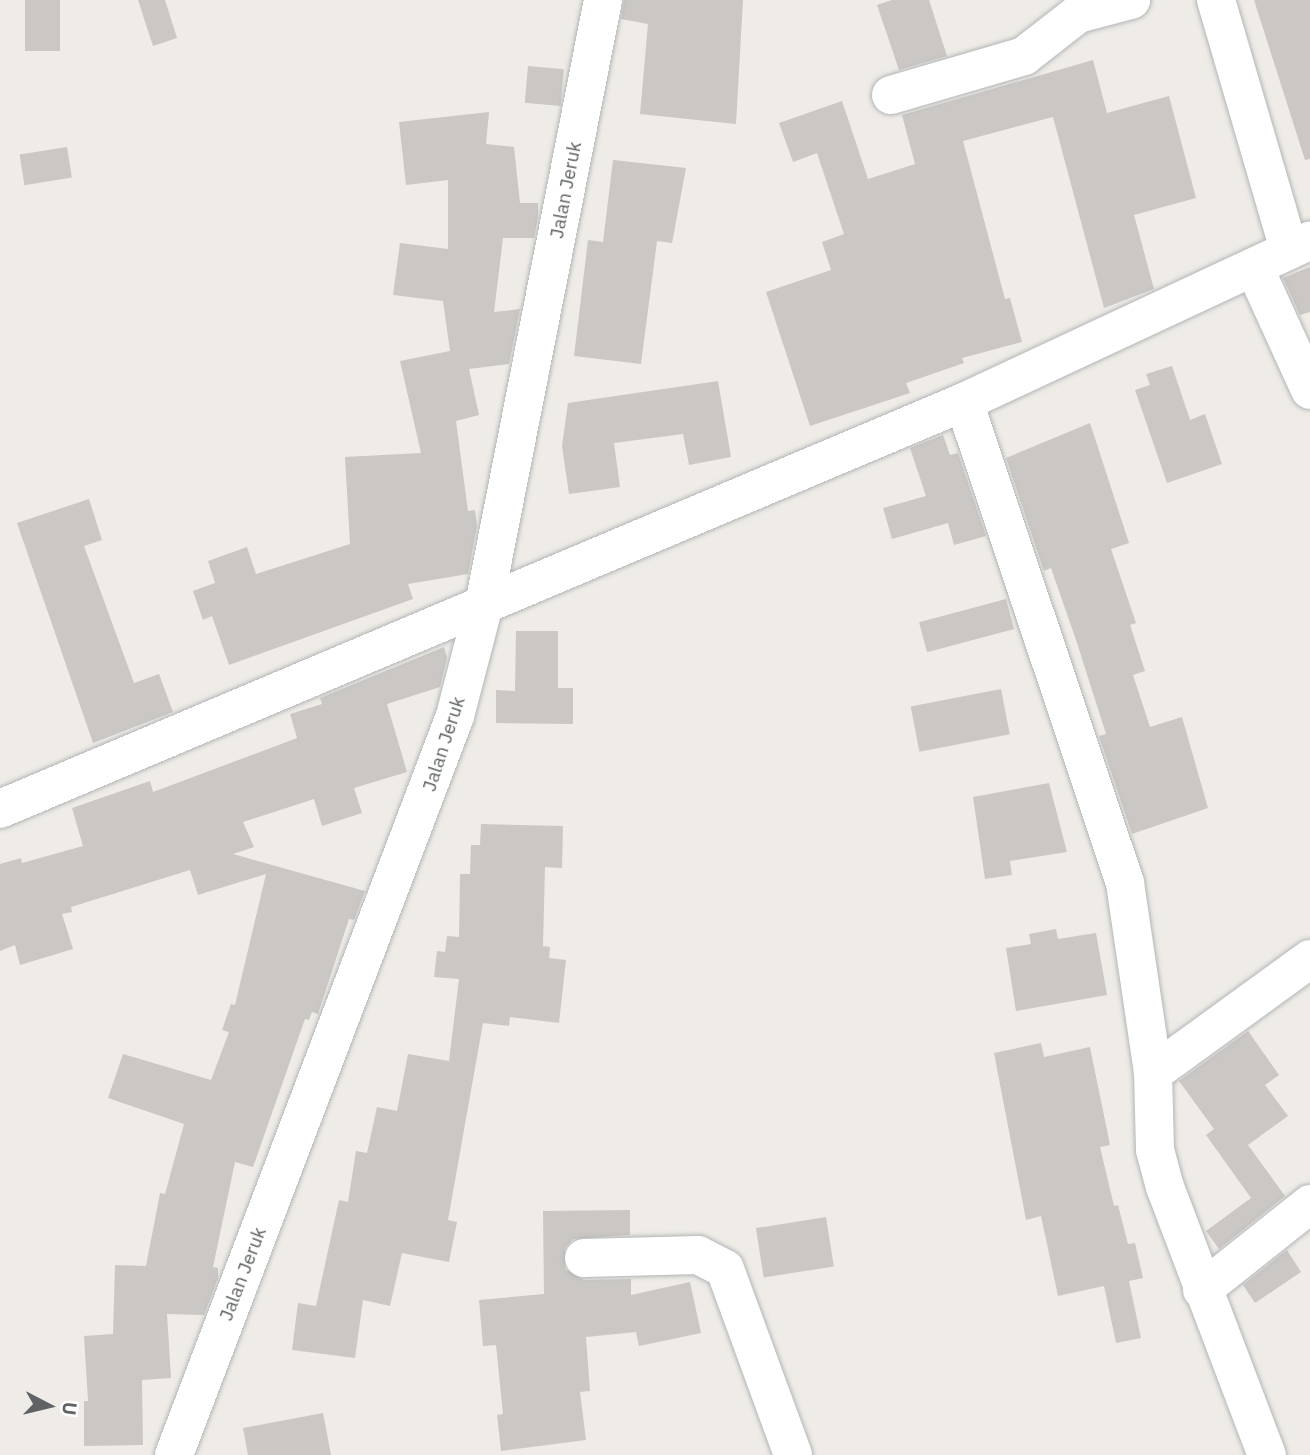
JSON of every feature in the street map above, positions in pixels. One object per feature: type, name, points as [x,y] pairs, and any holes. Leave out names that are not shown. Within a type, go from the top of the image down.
[{"type":"street","name":"Jalan Jeruk","points":[[174,1455],[441,761],[484,605],[603,0]]},
{"type":"street","points":[[891,96],[1024,56],[1078,14],[1131,0]]},
{"type":"street","points":[[0,809],[964,402],[1300,245],[1216,0]]},
{"type":"street","points":[[1254,267],[1310,390]]},
{"type":"street","points":[[964,402],[1125,883],[1153,1073],[1155,1150],[1202,1290],[1267,1455]]},
{"type":"street","points":[[1153,1073],[1310,959]]},
{"type":"street","points":[[1202,1290],[1310,1204]]},
{"type":"street","points":[[584,1258],[698,1255],[725,1269],[793,1455]]},
{"type":"building","points":[[25,0],[60,0],[60,51],[25,51]]},
{"type":"building","points":[[138,0],[165,0],[177,38],[153,46]]},
{"type":"building","points":[[624,0],[743,0],[736,124],[640,114],[648,24],[621,19]]},
{"type":"building","points":[[892,0],[929,0],[947,56],[899,70],[877,5]]},
{"type":"building","points":[[1254,0],[1310,0],[1310,159],[1305,160]]},
{"type":"building","points":[[1093,60],[1107,113],[1169,96],[1196,198],[1134,215],[1154,289],[1104,308],[1053,117],[963,141],[1005,299],[1010,298],[1022,342],[962,358],[964,363],[906,383],[910,393],[810,426],[766,292],[831,270],[822,242],[844,234],[817,153],[793,162],[779,123],[842,101],[868,179],[915,164],[902,115]]},
{"type":"building","points":[[528,66],[564,69],[561,106],[525,103]]},
{"type":"building","points":[[489,112],[486,144],[514,147],[520,203],[538,203],[538,217],[534,238],[503,238],[494,312],[520,309],[509,364],[469,369],[479,415],[456,421],[468,511],[475,510],[477,526],[468,574],[408,584],[413,599],[229,665],[212,616],[203,620],[193,591],[215,583],[208,561],[247,547],[256,574],[350,544],[345,457],[421,453],[400,361],[450,351],[443,301],[393,295],[400,243],[448,249],[448,180],[406,185],[399,122]]},
{"type":"building","points":[[67,147],[72,178],[24,185],[20,155]]},
{"type":"building","points":[[613,160],[686,168],[672,243],[657,241],[641,364],[574,356],[588,240],[603,242]]},
{"type":"building","points":[[1310,267],[1310,312],[1300,315],[1283,278]]},
{"type":"building","points":[[1172,366],[1190,420],[1205,414],[1222,464],[1167,483],[1135,390],[1150,385],[1146,374]]},
{"type":"building","points":[[718,381],[731,457],[689,465],[683,434],[614,443],[620,487],[569,494],[562,446],[568,403]]},
{"type":"building","points":[[1090,423],[1129,543],[1111,549],[1136,623],[1130,625],[1145,671],[1133,675],[1150,727],[1182,717],[1208,808],[1132,834],[1099,736],[1106,734],[1077,643],[1051,568],[1044,571],[1006,458]]},
{"type":"building","points":[[943,435],[950,455],[958,453],[986,536],[954,545],[948,523],[892,539],[883,508],[926,496],[910,448]]},
{"type":"building","points":[[89,499],[102,540],[84,546],[134,683],[159,674],[173,712],[93,743],[17,523]]},
{"type":"building","points":[[1006,599],[1014,629],[927,652],[919,622]]},
{"type":"building","points":[[516,631],[558,631],[558,688],[573,688],[573,724],[496,723],[496,690],[515,691]]},
{"type":"building","points":[[444,647],[447,658],[440,687],[387,704],[407,772],[354,788],[362,813],[322,826],[314,799],[243,822],[254,847],[233,854],[365,891],[354,920],[349,919],[318,1014],[312,1012],[309,1020],[305,1019],[253,1167],[235,1162],[213,1267],[218,1268],[218,1278],[204,1315],[167,1314],[171,1378],[142,1380],[143,1445],[84,1446],[84,1401],[88,1401],[84,1336],[113,1334],[115,1265],[146,1266],[160,1193],[165,1194],[184,1124],[108,1098],[123,1054],[211,1080],[229,1032],[222,1030],[231,1004],[235,1005],[266,874],[198,895],[190,870],[71,907],[72,912],[62,914],[73,949],[20,965],[15,945],[0,951],[0,864],[21,858],[22,863],[83,846],[72,808],[150,781],[153,792],[297,738],[290,714],[322,704],[320,698]]},
{"type":"building","points":[[1001,689],[1010,734],[919,752],[911,707]]},
{"type":"building","points":[[1049,783],[1067,852],[1010,861],[1012,875],[985,879],[973,797]]},
{"type":"building","points":[[481,824],[563,826],[562,868],[545,867],[543,946],[550,947],[549,958],[566,960],[559,1023],[510,1017],[509,1026],[483,1023],[448,1220],[457,1222],[449,1262],[402,1253],[390,1306],[363,1300],[355,1358],[292,1350],[298,1303],[316,1306],[339,1200],[348,1202],[356,1151],[367,1153],[377,1107],[397,1111],[408,1054],[449,1061],[459,979],[434,977],[437,951],[445,952],[447,936],[459,937],[460,874],[470,874],[471,845],[480,845]]},
{"type":"building","points":[[1056,929],[1058,939],[1096,933],[1107,995],[1016,1011],[1006,948],[1031,944],[1029,934]]},
{"type":"building","points":[[1248,1031],[1279,1075],[1265,1085],[1288,1116],[1248,1145],[1285,1196],[1219,1249],[1206,1231],[1251,1198],[1206,1135],[1214,1129],[1179,1081]]},
{"type":"building","points":[[1041,1043],[1044,1057],[1090,1047],[1110,1145],[1100,1147],[1114,1206],[1118,1205],[1128,1244],[1135,1243],[1143,1278],[1129,1281],[1141,1338],[1116,1343],[1104,1286],[1058,1296],[1041,1216],[1026,1220],[994,1053]]},
{"type":"building","points":[[630,1210],[630,1235],[573,1239],[565,1248],[565,1269],[584,1280],[631,1279],[631,1295],[690,1282],[701,1333],[639,1346],[636,1332],[586,1337],[590,1391],[580,1392],[586,1440],[501,1451],[497,1415],[503,1414],[496,1345],[483,1346],[479,1300],[544,1294],[543,1211]]},
{"type":"building","points":[[826,1217],[834,1266],[764,1277],[756,1228]]},
{"type":"building","points":[[1287,1250],[1301,1272],[1255,1303],[1243,1285]]},
{"type":"building","points":[[323,1413],[331,1455],[248,1455],[243,1428]]}]
